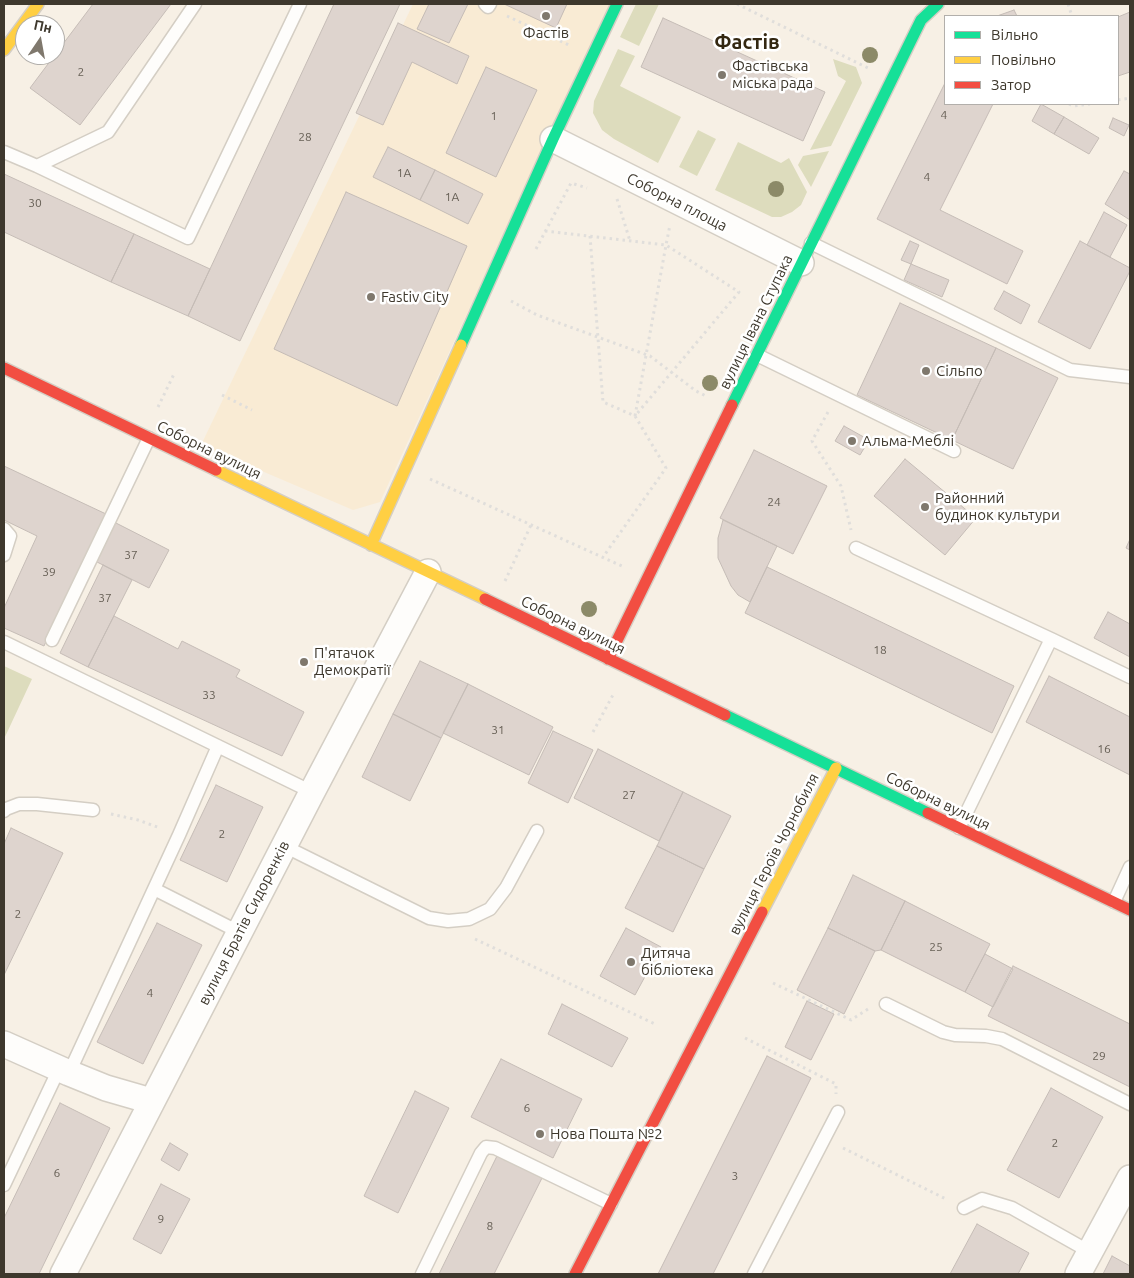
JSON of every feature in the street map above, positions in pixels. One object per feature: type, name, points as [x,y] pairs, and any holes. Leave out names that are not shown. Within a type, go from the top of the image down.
[{"type":"main road","points":[[4,50],[38,4]]},
{"type":"main road","points":[[371,545],[553,139],[617,4]]},
{"type":"main road","name":"вулиця Івана Ступака","points":[[608,659],[920,20],[938,4]]},
{"type":"main road","name":"Соборна вулиця","points":[[4,368],[1130,910]]},
{"type":"main road","name":"вулиця Героїв Чорнобиля","points":[[575,1274],[836,768]]},
{"type":"street","name":"Соборна площа","points":[[553,139],[679,202],[806,253]]},
{"type":"street","name":"вулиця Братів Сидоренків","points":[[63,1274],[151,1101],[428,572]]},
{"type":"street","points":[[4,1044],[106,1088],[151,1101]]},
{"type":"street","points":[[1084,1263],[1130,1178]]},
{"type":"lane","points":[[37,166],[108,132],[196,4]]},
{"type":"lane","points":[[4,152],[188,238],[300,4]]},
{"type":"lane","points":[[938,4],[948,15]]},
{"type":"lane","points":[[806,253],[1070,370],[1130,377]]},
{"type":"lane","points":[[757,355],[954,451]]},
{"type":"lane","points":[[52,640],[149,438]]},
{"type":"lane","points":[[4,529],[10,536],[4,555]]},
{"type":"lane","points":[[856,548],[1130,677]]},
{"type":"lane","points":[[959,828],[1051,639]]},
{"type":"lane","points":[[4,642],[312,792]]},
{"type":"lane","points":[[4,1184],[64,1071],[154,889],[218,746]]},
{"type":"lane","points":[[4,811],[19,804],[93,810]]},
{"type":"lane","points":[[284,846],[429,918],[448,921],[469,918],[490,909],[506,888],[537,831]]},
{"type":"lane","points":[[1114,902],[1130,867]]},
{"type":"lane","points":[[154,889],[240,932]]},
{"type":"lane","points":[[886,1004],[943,1032],[955,1035],[986,1036],[1002,1039],[1130,1104]]},
{"type":"lane","points":[[754,1274],[838,1112]]},
{"type":"lane","points":[[422,1274],[481,1153],[486,1147],[495,1148],[611,1204]]},
{"type":"lane","points":[[964,1208],[982,1199],[1012,1208],[1084,1263]]},
{"type":"path","points":[[737,4],[876,72]]},
{"type":"path","points":[[487,5],[569,45]]},
{"type":"path","points":[[532,257],[571,183],[589,188]]},
{"type":"path","points":[[616,195],[630,241]]},
{"type":"path","points":[[635,416],[666,245],[672,217],[679,202]]},
{"type":"path","points":[[545,231],[666,245],[739,292],[635,416]]},
{"type":"path","points":[[590,236],[603,402],[635,416],[666,468],[603,557]]},
{"type":"path","points":[[487,288],[537,315],[646,354],[696,392],[731,408]]},
{"type":"path","points":[[158,407],[175,372]]},
{"type":"path","points":[[837,394],[812,441],[841,486],[856,548]]},
{"type":"path","points":[[222,395],[252,410]]},
{"type":"path","points":[[406,468],[648,578]]},
{"type":"path","points":[[494,604],[531,525]]},
{"type":"path","points":[[93,810],[138,820],[179,835]]},
{"type":"path","points":[[474,939],[655,1024]]},
{"type":"path","points":[[773,983],[851,1020],[875,1005],[886,1004]]},
{"type":"shaded area","points":[[413,4],[610,4],[380,502],[353,510],[201,445]]},
{"type":"green space","points":[[636,4],[659,4],[639,46],[620,37]]},
{"type":"green space","points":[[618,49],[635,56],[620,86],[681,117],[658,163],[614,139],[602,130],[593,113],[594,101]]},
{"type":"green space","points":[[833,59],[856,67],[862,83],[831,146],[810,150],[846,81],[838,76]]},
{"type":"green space","points":[[698,130],[716,139],[697,176],[679,167]]},
{"type":"green space","points":[[738,142],[781,163],[789,158],[807,192],[801,205],[781,217],[772,217],[715,190]]},
{"type":"green space","points":[[829,151],[811,187],[798,165],[803,156]]},
{"type":"green space","points":[[4,666],[32,679],[4,739]]},
{"type":"building","points":[[93,4],[171,4],[80,125],[30,88],[47,65],[65,65],[65,41]]},
{"type":"building","points":[[334,4],[400,4],[240,341],[188,316]]},
{"type":"building","points":[[429,4],[468,4],[449,43],[417,29]]},
{"type":"building","name":"Фастів","points":[[504,4],[567,4],[556,28]]},
{"type":"building","points":[[1014,10],[1016,15],[1000,15]]},
{"type":"building","points":[[1130,12],[1130,72],[1119,76],[1119,17]]},
{"type":"building","name":"Фастівська міська рада","points":[[663,18],[825,92],[803,141],[641,67]]},
{"type":"building","points":[[398,23],[469,56],[457,84],[412,62],[383,125],[356,113]]},
{"type":"building","points":[[486,67],[537,90],[496,177],[446,153]]},
{"type":"building","points":[[944,85],[944,105],[992,105],[940,210],[1023,251],[1007,284],[877,219]]},
{"type":"building","points":[[1040,105],[1064,117],[1054,134],[1032,121]]},
{"type":"building","points":[[1064,117],[1099,138],[1089,154],[1054,134]]},
{"type":"building","points":[[1113,118],[1129,125],[1124,136],[1109,128]]},
{"type":"building","points":[[388,147],[435,170],[420,200],[373,177]]},
{"type":"building","points":[[435,170],[483,194],[468,224],[420,200]]},
{"type":"building","points":[[1124,171],[1130,174],[1130,220],[1105,204]]},
{"type":"building","points":[[4,174],[134,234],[111,282],[4,232]]},
{"type":"building","name":"Fastiv City","points":[[346,192],[467,246],[397,406],[274,349]]},
{"type":"building","points":[[1104,212],[1127,225],[1110,257],[1087,245]]},
{"type":"building","points":[[134,234],[210,269],[188,316],[111,282]]},
{"type":"building","points":[[910,241],[919,245],[911,264],[901,260]]},
{"type":"building","points":[[1080,241],[1130,268],[1090,349],[1038,322]]},
{"type":"building","points":[[911,264],[949,280],[942,297],[904,280]]},
{"type":"building","points":[[1004,291],[1030,305],[1021,324],[994,309]]},
{"type":"building","name":"Сільпо","points":[[900,303],[996,348],[952,440],[857,395]]},
{"type":"building","points":[[996,348],[1058,378],[1013,469],[952,440]]},
{"type":"building","name":"Альма-Меблі","points":[[844,426],[869,440],[860,455],[835,441]]},
{"type":"building","points":[[754,450],[827,486],[793,554],[720,518]]},
{"type":"building","name":"Районний будинок культури","points":[[905,459],[976,518],[945,555],[874,496]]},
{"type":"building","points":[[4,466],[106,514],[44,646],[4,628],[4,608],[37,536],[4,520]]},
{"type":"building","points":[[723,520],[777,546],[750,602],[738,595],[731,586],[718,558],[718,538]]},
{"type":"building","points":[[114,522],[169,550],[149,588],[93,560]]},
{"type":"building","points":[[1130,539],[1130,550],[1126,548]]},
{"type":"building","points":[[103,565],[132,580],[88,667],[60,653]]},
{"type":"building","points":[[767,567],[1014,686],[992,733],[745,613]]},
{"type":"building","points":[[1108,612],[1130,624],[1130,657],[1094,638]]},
{"type":"building","points":[[114,616],[178,649],[182,641],[240,670],[236,677],[304,712],[282,756],[88,667]]},
{"type":"building","points":[[420,661],[468,684],[441,738],[393,714]]},
{"type":"building","points":[[1049,676],[1130,717],[1130,775],[1026,722]]},
{"type":"building","points":[[468,684],[553,727],[529,775],[443,733]]},
{"type":"building","points":[[393,714],[441,738],[410,801],[362,777]]},
{"type":"building","points":[[553,731],[593,750],[568,803],[528,783]]},
{"type":"building","points":[[598,749],[683,792],[659,841],[574,798]]},
{"type":"building","points":[[216,785],[263,807],[227,882],[180,860]]},
{"type":"building","points":[[683,792],[731,816],[704,869],[657,846]]},
{"type":"building","points":[[11,828],[63,853],[4,975],[4,844]]},
{"type":"building","points":[[657,846],[704,869],[673,932],[625,908]]},
{"type":"building","points":[[853,875],[905,901],[881,950],[875,951],[828,928]]},
{"type":"building","points":[[905,901],[990,944],[965,992],[881,950]]},
{"type":"building","points":[[157,923],[202,945],[143,1064],[97,1042]]},
{"type":"building","name":"Дитяча бібліотека","points":[[626,928],[661,947],[635,995],[600,976]]},
{"type":"building","points":[[828,928],[875,951],[844,1014],[797,990]]},
{"type":"building","points":[[985,954],[1013,969],[993,1007],[965,992]]},
{"type":"building","points":[[1013,966],[1130,1024],[1130,1087],[988,1016]]},
{"type":"building","points":[[807,1001],[834,1014],[811,1060],[785,1047]]},
{"type":"building","points":[[562,1004],[628,1038],[612,1067],[548,1034]]},
{"type":"building","points":[[767,1056],[811,1078],[713,1274],[658,1274]]},
{"type":"building","points":[[501,1059],[582,1099],[553,1158],[471,1117]]},
{"type":"building","points":[[1051,1088],[1103,1117],[1059,1198],[1007,1170]]},
{"type":"building","points":[[415,1091],[449,1108],[398,1213],[364,1196]]},
{"type":"building","points":[[60,1103],[110,1128],[39,1274],[4,1274],[4,1218]]},
{"type":"building","points":[[170,1143],[188,1154],[179,1171],[161,1160]]},
{"type":"building","points":[[497,1156],[542,1178],[494,1274],[439,1274]]},
{"type":"building","points":[[161,1184],[190,1199],[161,1254],[133,1239]]},
{"type":"building","points":[[977,1224],[1029,1253],[1018,1274],[950,1274]]},
{"type":"building","points":[[1112,1256],[1130,1266],[1130,1274],[1103,1274]]},
{"type":"traffic: fast","points":[[461,345],[553,139],[617,4]]},
{"type":"traffic: fast","points":[[732,405],[921,20],[938,4]]},
{"type":"traffic: fast","points":[[725,715],[928,813]]},
{"type":"traffic: slow","points":[[4,50],[38,4]]},
{"type":"traffic: slow","points":[[371,545],[461,345]]},
{"type":"traffic: slow","points":[[216,470],[485,599]]},
{"type":"traffic: slow","points":[[762,912],[836,768]]},
{"type":"traffic: jam","points":[[4,368],[216,470]]},
{"type":"traffic: jam","points":[[608,659],[732,405]]},
{"type":"traffic: jam","points":[[485,599],[725,715]]},
{"type":"traffic: jam","points":[[928,813],[1130,910]]},
{"type":"traffic: jam","points":[[575,1274],[762,912]]},
{"type":"place","name":"Фастів","points":[[546,16]]},
{"type":"place","name":"Фастівська міська рада","points":[[722,75]]},
{"type":"place","name":"Fastiv City","points":[[371,297]]},
{"type":"place","name":"Сільпо","points":[[926,371]]},
{"type":"place","name":"Альма-Меблі","points":[[852,441]]},
{"type":"place","name":"Районний будинок культури","points":[[925,507]]},
{"type":"place","name":"П'ятачок Демократії","points":[[304,662]]},
{"type":"place","name":"Дитяча бібліотека","points":[[631,962]]},
{"type":"place","name":"Нова Пошта №2","points":[[540,1134]]},
{"type":"district","name":"Фастів","points":[[747,42]]}]
